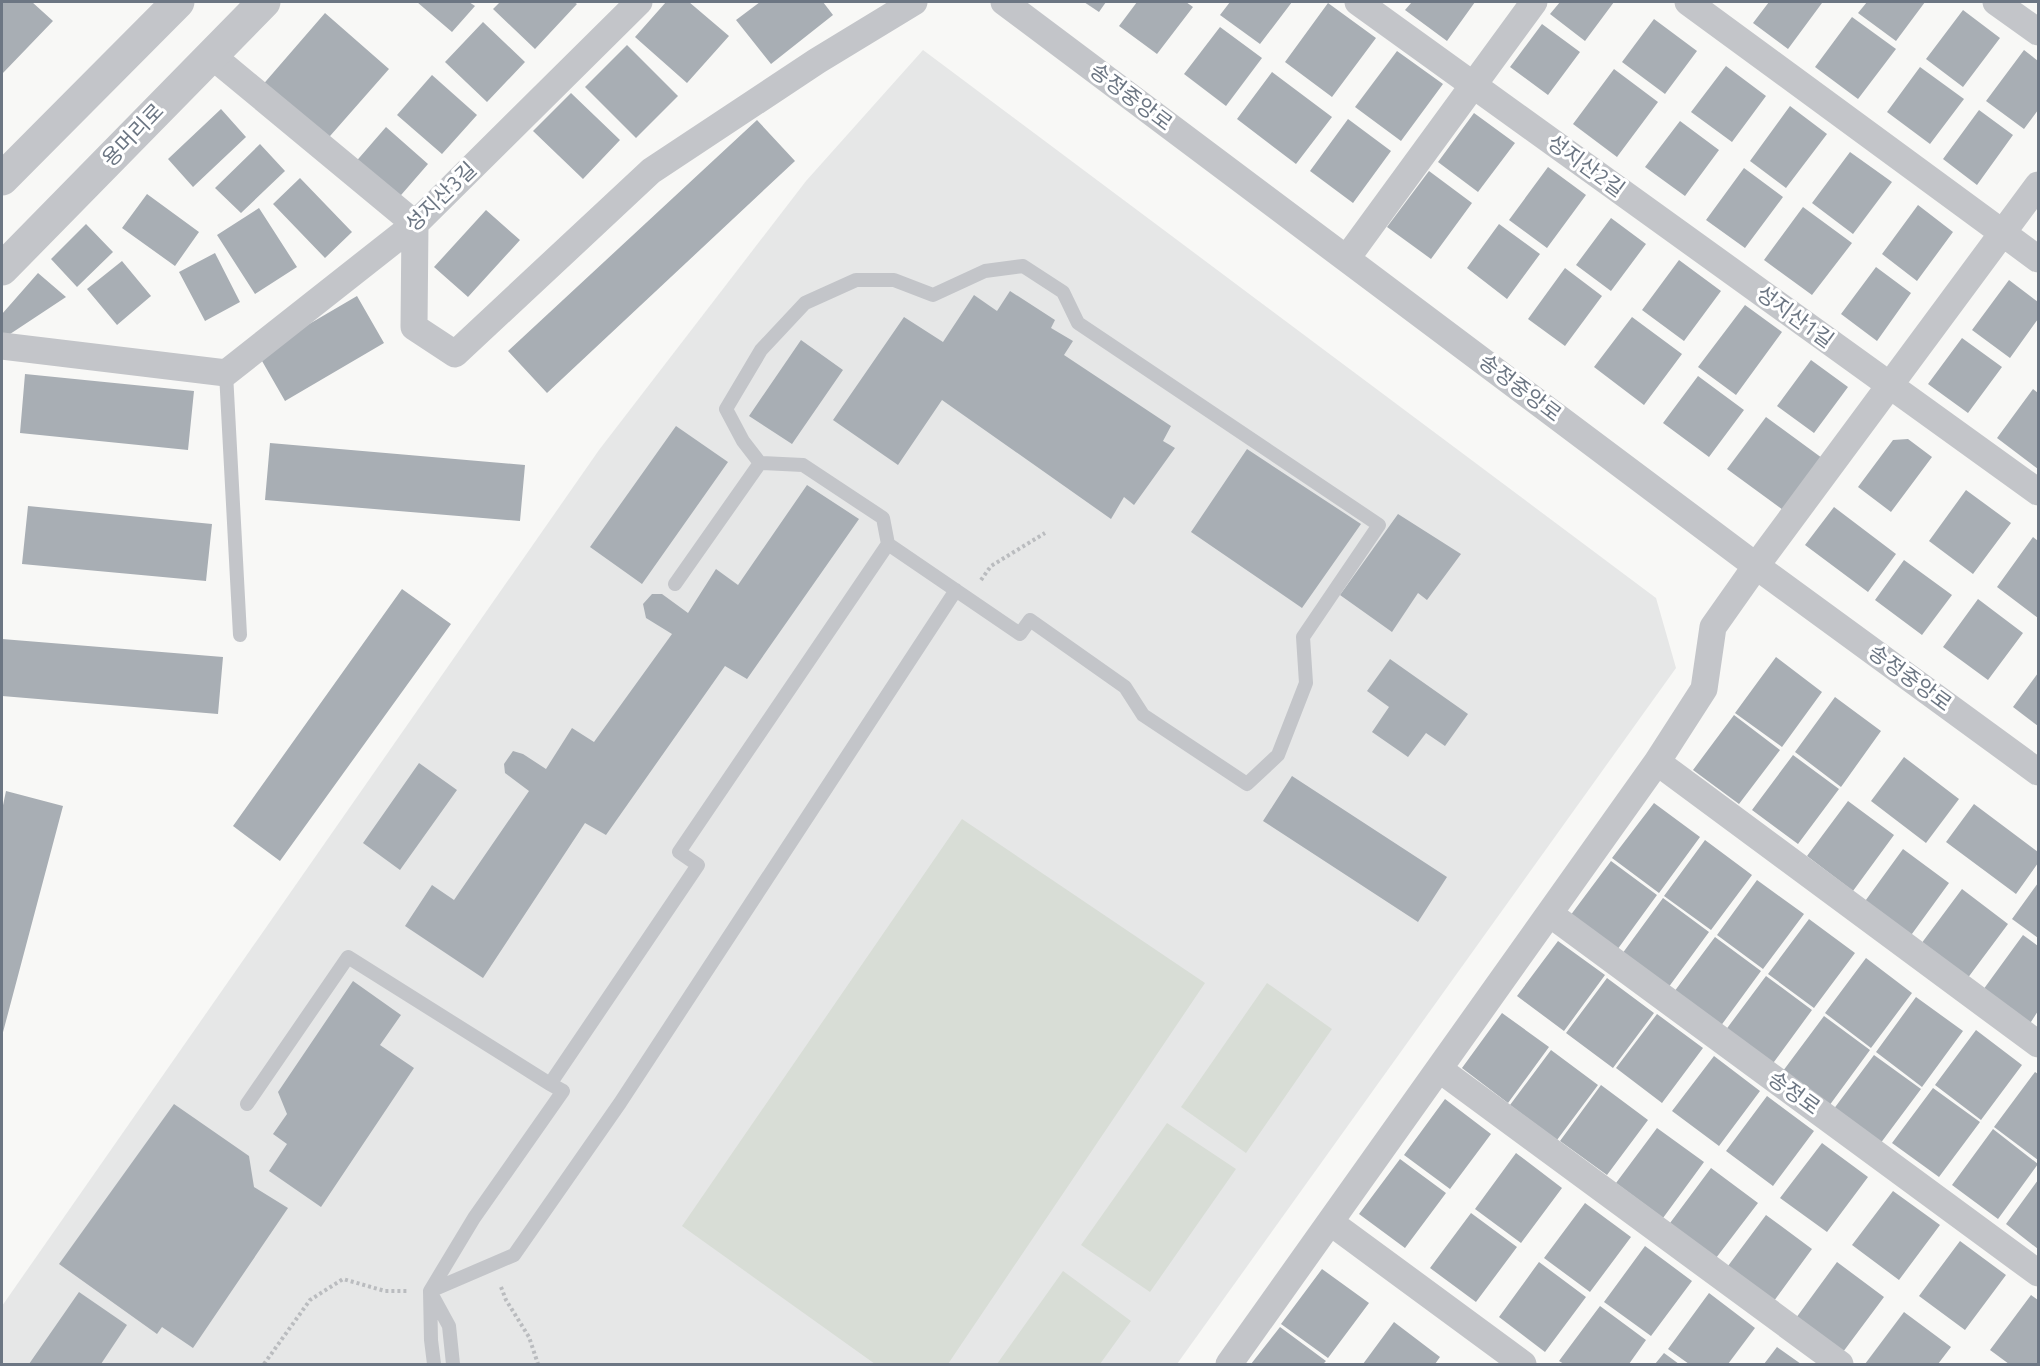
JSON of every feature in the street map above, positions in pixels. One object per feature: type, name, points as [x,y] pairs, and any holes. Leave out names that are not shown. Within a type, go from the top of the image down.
[{"type":"street","points":[[2,179],[178,2]]},
{"type":"street","name":"용머리로","points":[[2,269],[264,2]]},
{"type":"street","name":"성지산3길","points":[[226,373],[415,224],[639,2]]},
{"type":"street","points":[[211,55],[415,224],[414,327],[455,354],[651,171],[818,61],[914,2]]},
{"type":"street","name":"송정중앙로","points":[[1004,2],[1756,566],[2038,772]]},
{"type":"street","name":"성지산2길","points":[[1358,2],[1699,248]]},
{"type":"street","points":[[1347,258],[1534,2]]},
{"type":"street","points":[[1688,2],[2038,259]]},
{"type":"street","points":[[1996,2],[2038,32]]},
{"type":"street","points":[[1229,1365],[1657,762],[1704,689],[1713,627],[2038,185]]},
{"type":"street","name":"성지산1길","points":[[1699,248],[2038,492]]},
{"type":"street","points":[[2,346],[226,373]]},
{"type":"street","points":[[1657,762],[2038,1044]]},
{"type":"street","name":"송정로","points":[[1550,914],[2038,1273]]},
{"type":"street","points":[[1438,1069],[1840,1365]]},
{"type":"street","points":[[1330,1222],[1523,1365]]},
{"type":"lane","points":[[550,1083],[698,865],[679,852],[888,544],[883,518],[803,465],[760,463],[743,441],[726,409],[761,350],[805,303],[856,280],[894,280],[933,295],[985,271],[1023,266],[1063,292],[1078,323],[1379,525],[1303,637],[1306,682],[1278,755],[1247,784],[1143,715],[1125,687],[1029,620],[1020,634],[888,544]]},
{"type":"lane","points":[[226,373],[240,635]]},
{"type":"lane","points":[[675,584],[760,463]]},
{"type":"lane","points":[[430,1292],[514,1255],[620,1103],[962,594]]},
{"type":"lane","points":[[247,1104],[348,957],[563,1092],[474,1218],[430,1292],[434,1365]]},
{"type":"lane","points":[[430,1292],[449,1326],[453,1365]]},
{"type":"path","points":[[962,594],[991,566],[1045,533]]},
{"type":"path","points":[[492,1264],[506,1300],[529,1336],[538,1365]]},
{"type":"path","points":[[264,1365],[309,1300],[343,1279],[385,1291]]},
{"type":"shaded area","points":[[923,50],[1656,598],[1676,668],[1177,1364],[2,1364],[2,1306],[599,450],[806,181]]},
{"type":"shaded area","points":[[962,819],[1205,983],[948,1364],[875,1364],[682,1226]]},
{"type":"shaded area","points":[[1267,983],[1332,1029],[1246,1153],[1181,1107]]},
{"type":"shaded area","points":[[1167,1123],[1236,1169],[1150,1292],[1081,1245]]},
{"type":"shaded area","points":[[1063,1271],[1131,1321],[1100,1364],[997,1364]]},
{"type":"building","points":[[2,2],[32,2],[53,21],[2,74]]},
{"type":"building","points":[[417,2],[469,2],[475,6],[452,32]]},
{"type":"building","points":[[500,2],[574,2],[577,4],[535,49],[493,9]]},
{"type":"building","points":[[666,2],[689,2],[729,36],[687,83],[635,37]]},
{"type":"building","points":[[760,2],[823,2],[833,15],[771,64],[736,20]]},
{"type":"building","points":[[1084,2],[1106,2],[1099,12]]},
{"type":"building","points":[[1137,2],[1186,2],[1193,7],[1157,54],[1119,26]]},
{"type":"building","points":[[1230,2],[1292,2],[1260,44],[1220,15]]},
{"type":"building","points":[[1412,2],[1475,2],[1447,41],[1405,10]]},
{"type":"building","points":[[1560,2],[1614,2],[1585,41],[1550,14]]},
{"type":"building","points":[[1769,2],[1822,3],[1788,49],[1753,23]]},
{"type":"building","points":[[1867,2],[1925,2],[1896,41],[1858,13]]},
{"type":"building","points":[[1328,3],[1376,38],[1332,97],[1285,62]]},
{"type":"building","points":[[1963,10],[2000,38],[1963,87],[1926,59]]},
{"type":"building","points":[[325,13],[389,69],[323,144],[260,88]]},
{"type":"building","points":[[1852,17],[1896,49],[1858,99],[1815,67]]},
{"type":"building","points":[[1654,19],[1697,51],[1665,94],[1622,62]]},
{"type":"building","points":[[483,22],[525,62],[487,102],[445,62]]},
{"type":"building","points":[[1542,24],[1580,52],[1548,95],[1510,67]]},
{"type":"building","points":[[1220,27],[1262,58],[1226,106],[1184,74]]},
{"type":"building","points":[[627,45],[678,96],[636,138],[585,87]]},
{"type":"building","points":[[2024,50],[2038,61],[2038,110],[2024,129],[1986,101]]},
{"type":"building","points":[[1397,51],[1443,84],[1401,141],[1355,107]]},
{"type":"building","points":[[1726,66],[1766,96],[1732,142],[1691,112]]},
{"type":"building","points":[[1920,67],[1964,99],[1930,144],[1887,112]]},
{"type":"building","points":[[1614,69],[1658,102],[1617,157],[1573,124]]},
{"type":"building","points":[[1272,72],[1332,117],[1296,164],[1237,119]]},
{"type":"building","points":[[432,75],[477,115],[442,154],[397,115]]},
{"type":"building","points":[[571,93],[620,140],[583,179],[533,131]]},
{"type":"building","points":[[1790,106],[1827,134],[1786,188],[1750,161]]},
{"type":"building","points":[[221,109],[246,137],[193,187],[168,159]]},
{"type":"building","points":[[1979,110],[2013,135],[1977,185],[1943,159]]},
{"type":"building","points":[[1474,113],[1515,143],[1478,192],[1438,162]]},
{"type":"building","points":[[1348,119],[1391,151],[1353,203],[1310,171]]},
{"type":"building","points":[[757,120],[795,161],[547,393],[508,351]]},
{"type":"building","points":[[1680,121],[1719,150],[1685,196],[1645,167]]},
{"type":"building","points":[[386,127],[428,164],[395,202],[353,165]]},
{"type":"building","points":[[260,144],[285,171],[241,213],[215,188]]},
{"type":"building","points":[[1850,152],[1892,182],[1853,234],[1812,203]]},
{"type":"building","points":[[1548,167],[1586,195],[1547,248],[1509,220]]},
{"type":"building","points":[[1744,168],[1783,197],[1745,248],[1706,220]]},
{"type":"building","points":[[1429,171],[1472,203],[1431,259],[1387,227]]},
{"type":"building","points":[[300,178],[352,232],[325,258],[273,204]]},
{"type":"building","points":[[147,194],[199,232],[175,266],[122,228]]},
{"type":"building","points":[[1918,205],[1953,232],[1917,281],[1882,254]]},
{"type":"building","points":[[1803,207],[1852,243],[1812,295],[1764,260]]},
{"type":"building","points":[[259,208],[297,267],[255,294],[217,235]]},
{"type":"building","points":[[486,210],[520,240],[468,297],[434,267]]},
{"type":"building","points":[[1611,218],[1646,244],[1611,291],[1576,265]]},
{"type":"building","points":[[86,224],[113,252],[77,287],[51,259]]},
{"type":"building","points":[[1499,224],[1540,254],[1507,299],[1467,268]]},
{"type":"building","points":[[215,253],[240,302],[205,321],[179,272]]},
{"type":"building","points":[[1679,260],[1721,291],[1684,341],[1642,310]]},
{"type":"building","points":[[122,261],[151,296],[117,325],[87,289]]},
{"type":"building","points":[[1876,267],[1911,293],[1877,341],[1841,314]]},
{"type":"building","points":[[1565,268],[1602,296],[1565,346],[1528,319]]},
{"type":"building","points":[[38,273],[66,297],[4,338],[2,314]]},
{"type":"building","points":[[2009,280],[2038,302],[2038,319],[2010,358],[1972,330]]},
{"type":"building","points":[[1010,291],[1055,320],[1051,328],[1073,341],[1064,355],[1171,426],[1163,441],[1175,448],[1134,505],[1124,497],[1111,519],[942,400],[898,465],[833,420],[904,317],[943,342],[974,295],[997,311]]},
{"type":"building","points":[[357,296],[384,343],[285,401],[258,354]]},
{"type":"building","points":[[1745,305],[1782,332],[1736,395],[1698,367]]},
{"type":"building","points":[[1632,317],[1682,354],[1644,405],[1594,367]]},
{"type":"building","points":[[1962,338],[2002,367],[1968,413],[1928,384]]},
{"type":"building","points":[[801,340],[843,370],[792,444],[749,416]]},
{"type":"building","points":[[1811,360],[1848,387],[1814,433],[1777,406]]},
{"type":"building","points":[[25,374],[194,391],[188,450],[20,433]]},
{"type":"building","points":[[1698,376],[1744,410],[1709,457],[1663,423]]},
{"type":"building","points":[[2033,389],[2038,393],[2038,469],[1997,438]]},
{"type":"building","points":[[1766,417],[1822,458],[1783,510],[1727,469]]},
{"type":"building","points":[[676,426],[728,462],[642,584],[590,547]]},
{"type":"building","points":[[1908,439],[1932,457],[1891,512],[1858,487],[1893,440]]},
{"type":"building","points":[[270,443],[525,465],[520,521],[265,500]]},
{"type":"building","points":[[1247,449],[1361,524],[1302,608],[1191,532]]},
{"type":"building","points":[[807,485],[859,519],[747,679],[725,666],[606,835],[585,823],[483,978],[405,926],[432,885],[454,900],[529,791],[505,773],[504,764],[513,751],[523,754],[546,769],[572,728],[594,742],[672,634],[646,618],[643,604],[652,594],[662,594],[688,613],[716,569],[738,585]]},
{"type":"building","points":[[1966,490],[2011,523],[1973,574],[1929,541]]},
{"type":"building","points":[[28,506],[212,524],[206,581],[22,564]]},
{"type":"building","points":[[1834,507],[1896,554],[1868,592],[1805,545]]},
{"type":"building","points":[[1398,514],[1461,554],[1427,600],[1418,593],[1392,632],[1340,595]]},
{"type":"building","points":[[2033,537],[2038,541],[2038,618],[1997,587]]},
{"type":"building","points":[[1904,560],[1952,595],[1922,635],[1875,600]]},
{"type":"building","points":[[402,589],[451,624],[280,861],[233,826]]},
{"type":"building","points":[[1978,599],[2023,633],[1988,680],[1943,647]]},
{"type":"building","points":[[2,639],[223,657],[218,714],[2,696]]},
{"type":"building","points":[[1776,657],[1822,692],[1782,747],[1735,713]]},
{"type":"building","points":[[1390,659],[1468,714],[1445,746],[1426,733],[1408,757],[1372,732],[1389,707],[1367,691]]},
{"type":"building","points":[[2038,673],[2038,726],[2013,707]]},
{"type":"building","points":[[1835,697],[1881,731],[1841,787],[1795,752]]},
{"type":"building","points":[[1734,715],[1780,750],[1739,804],[1693,770]]},
{"type":"building","points":[[1793,755],[1839,789],[1798,844],[1752,810]]},
{"type":"building","points":[[1904,757],[1959,799],[1926,843],[1871,801]]},
{"type":"building","points":[[419,763],[457,790],[400,870],[363,843]]},
{"type":"building","points":[[1292,776],[1447,877],[1418,922],[1263,821]]},
{"type":"building","points":[[6,791],[63,806],[2,1036],[2,810]]},
{"type":"building","points":[[1848,801],[1894,835],[1853,891],[1807,856]]},
{"type":"building","points":[[1654,803],[1700,837],[1659,893],[1612,858]]},
{"type":"building","points":[[1974,804],[2038,852],[2038,863],[2016,894],[1946,842]]},
{"type":"building","points":[[1705,840],[1752,875],[1711,930],[1664,896]]},
{"type":"building","points":[[1903,849],[1949,883],[1909,938],[1863,904]]},
{"type":"building","points":[[1611,861],[1657,895],[1617,950],[1570,916]]},
{"type":"building","points":[[1757,880],[1804,914],[1763,969],[1717,935]]},
{"type":"building","points":[[2038,883],[2038,938],[2012,919]]},
{"type":"building","points":[[1962,889],[2008,924],[1967,979],[1921,944]]},
{"type":"building","points":[[1663,898],[1709,932],[1668,988],[1622,954]]},
{"type":"building","points":[[1809,919],[1855,953],[1814,1008],[1768,974]]},
{"type":"building","points":[[2023,935],[2038,946],[2038,1011],[2029,1025],[1983,990]]},
{"type":"building","points":[[1715,937],[1761,971],[1720,1027],[1674,992]]},
{"type":"building","points":[[1558,941],[1605,975],[1564,1031],[1517,996]]},
{"type":"building","points":[[1866,958],[1912,993],[1871,1048],[1825,1013]]},
{"type":"building","points":[[1766,976],[1812,1010],[1771,1066],[1725,1031]]},
{"type":"building","points":[[1607,978],[1654,1013],[1613,1068],[1566,1033]]},
{"type":"building","points":[[353,981],[401,1015],[380,1045],[414,1068],[321,1207],[269,1171],[287,1144],[273,1134],[287,1114],[278,1092]]},
{"type":"building","points":[[1916,997],[1963,1031],[1922,1087],[1876,1052]]},
{"type":"building","points":[[1502,1013],[1549,1047],[1508,1103],[1462,1068]]},
{"type":"building","points":[[1657,1014],[1703,1048],[1662,1103],[1616,1068]]},
{"type":"building","points":[[1824,1016],[1870,1050],[1829,1106],[1783,1071]]},
{"type":"building","points":[[1976,1030],[2022,1065],[1981,1120],[1935,1085]]},
{"type":"building","points":[[1551,1050],[1598,1085],[1557,1140],[1510,1105]]},
{"type":"building","points":[[1874,1055],[1921,1089],[1880,1144],[1833,1110]]},
{"type":"building","points":[[1714,1056],[1760,1091],[1719,1146],[1672,1111]]},
{"type":"building","points":[[2035,1072],[2038,1074],[2038,1160],[1994,1127]]},
{"type":"building","points":[[1601,1085],[1648,1120],[1607,1175],[1560,1141]]},
{"type":"building","points":[[1933,1088],[1980,1122],[1939,1177],[1892,1143]]},
{"type":"building","points":[[1767,1096],[1814,1131],[1773,1186],[1726,1151]]},
{"type":"building","points":[[1445,1099],[1491,1134],[1450,1189],[1404,1155]]},
{"type":"building","points":[[174,1104],[249,1156],[254,1187],[288,1208],[193,1348],[162,1327],[157,1334],[59,1264]]},
{"type":"building","points":[[1657,1128],[1704,1162],[1663,1218],[1616,1183]]},
{"type":"building","points":[[1993,1129],[2038,1164],[1998,1219],[1952,1185]]},
{"type":"building","points":[[1822,1143],[1868,1177],[1827,1232],[1780,1198]]},
{"type":"building","points":[[1516,1153],[1562,1188],[1521,1243],[1475,1209]]},
{"type":"building","points":[[1400,1159],[1446,1193],[1405,1248],[1359,1214]]},
{"type":"building","points":[[1711,1168],[1758,1203],[1716,1258],[1670,1223]]},
{"type":"building","points":[[2038,1180],[2038,1249],[2006,1224]]},
{"type":"building","points":[[1893,1191],[1940,1225],[1899,1280],[1852,1245]]},
{"type":"building","points":[[1585,1203],[1631,1237],[1590,1292],[1544,1258]]},
{"type":"building","points":[[1471,1213],[1517,1247],[1476,1302],[1430,1268]]},
{"type":"building","points":[[1766,1215],[1812,1249],[1771,1305],[1725,1270]]},
{"type":"building","points":[[1960,1241],[2006,1275],[1965,1330],[1919,1296]]},
{"type":"building","points":[[1645,1246],[1692,1281],[1651,1336],[1604,1302]]},
{"type":"building","points":[[1539,1262],[1586,1297],[1545,1352],[1499,1317]]},
{"type":"building","points":[[1837,1262],[1884,1297],[1843,1352],[1796,1318]]},
{"type":"building","points":[[1322,1269],[1369,1303],[1328,1358],[1281,1324]]},
{"type":"building","points":[[79,1292],[127,1325],[101,1364],[29,1364]]},
{"type":"building","points":[[1709,1293],[1755,1328],[1728,1364],[1689,1364],[1668,1349]]},
{"type":"building","points":[[2031,1295],[2038,1300],[2038,1364],[2009,1364],[1990,1350]]},
{"type":"building","points":[[1600,1306],[1646,1340],[1629,1364],[1564,1364],[1559,1361]]},
{"type":"building","points":[[1904,1312],[1951,1347],[1938,1364],[1865,1364]]},
{"type":"building","points":[[1394,1322],[1440,1357],[1435,1364],[1363,1364]]},
{"type":"building","points":[[1280,1327],[1326,1361],[1323,1364],[1251,1364]]},
{"type":"building","points":[[1777,1347],[1801,1364],[1764,1364]]},
{"type":"building","points":[[1664,1353],[1679,1364],[1655,1364]]}]
